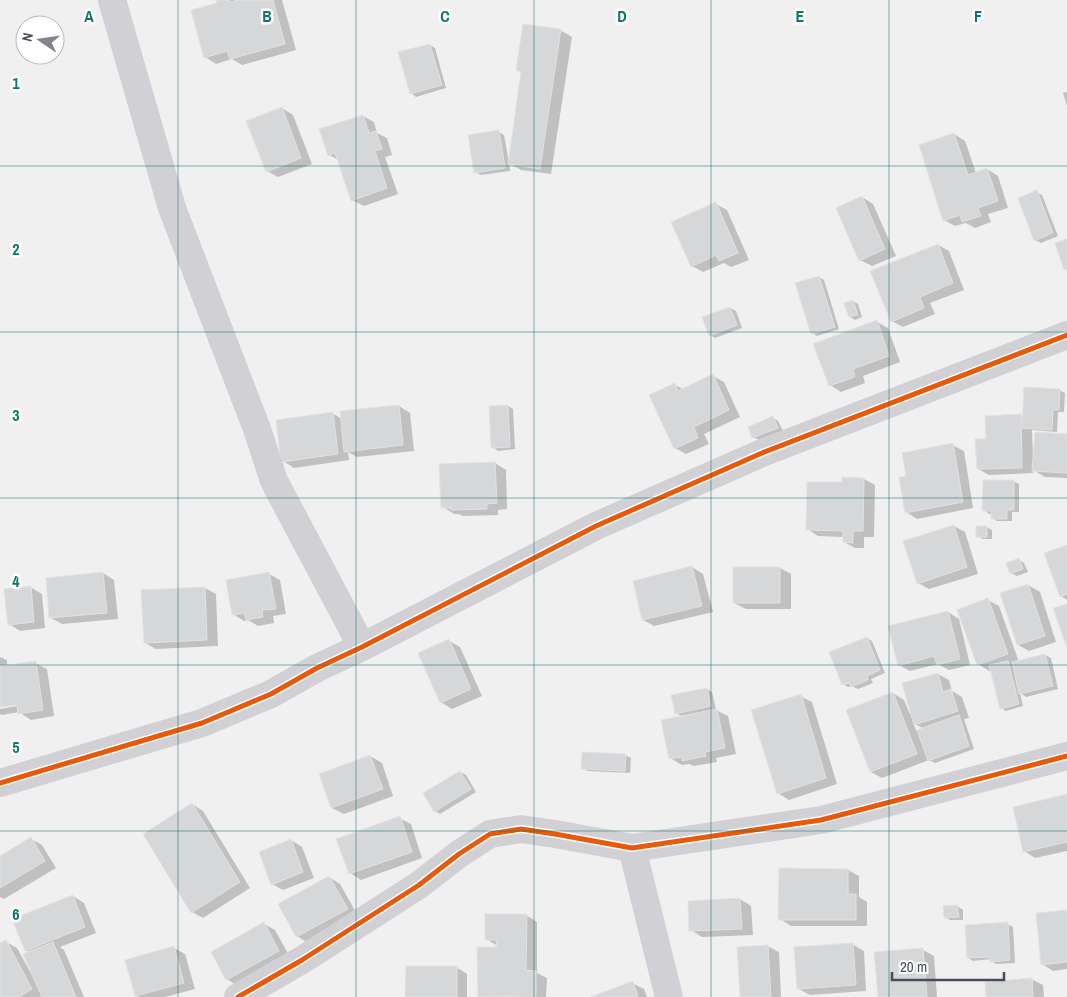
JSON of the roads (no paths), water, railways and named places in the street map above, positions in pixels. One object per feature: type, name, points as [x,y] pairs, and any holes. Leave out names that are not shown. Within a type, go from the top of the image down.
[{"type":"street","points":[[112,0],[172,208],[257,429],[274,481],[362,647]]},
{"type":"street","points":[[0,783],[202,723],[271,694],[317,668],[362,647],[596,526],[762,453],[1067,335]]},
{"type":"street","points":[[238,997],[302,960],[419,885],[490,834],[521,829],[632,848],[821,820],[1067,756]]},
{"type":"street","points":[[632,848],[669,997]]}]
